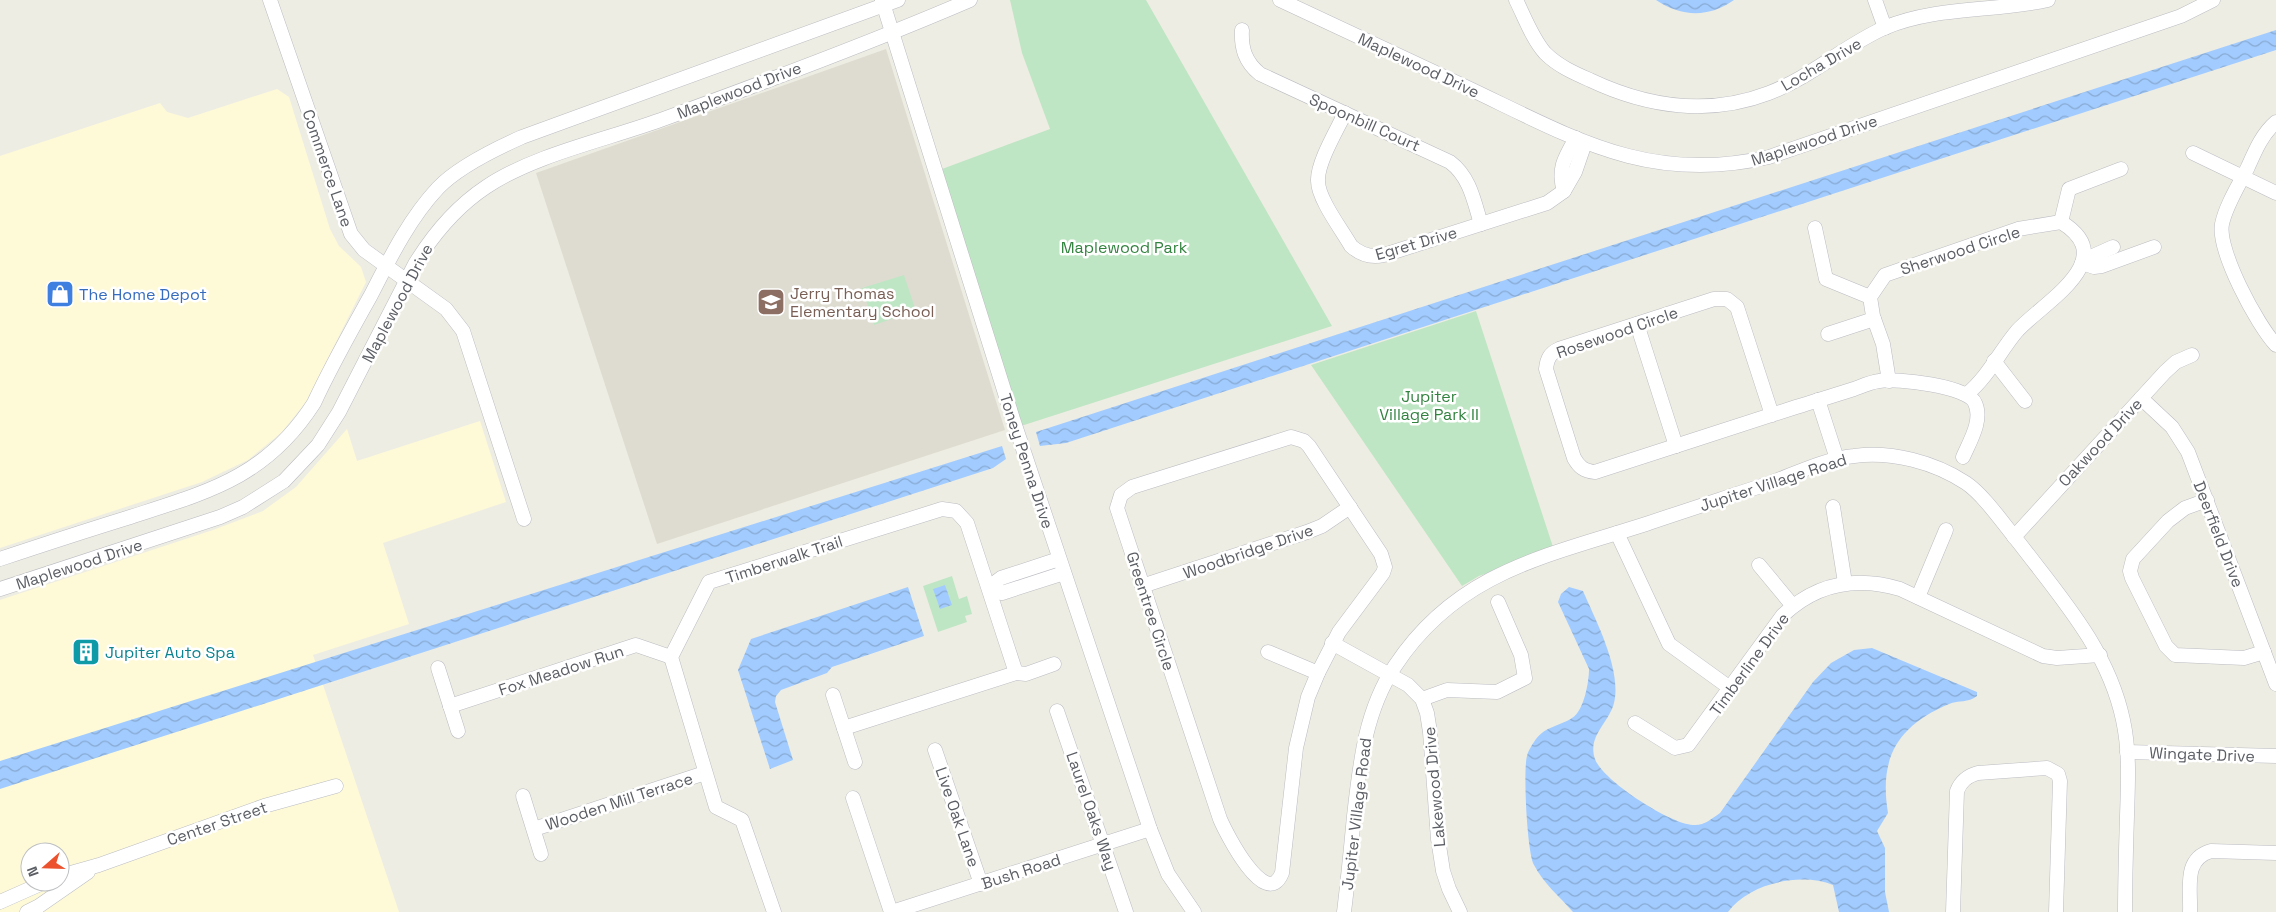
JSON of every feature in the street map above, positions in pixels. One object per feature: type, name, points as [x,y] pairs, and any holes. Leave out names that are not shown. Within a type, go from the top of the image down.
[{"type":"street","name":"Commerce Lane","points":[[270,0],[348,227],[359,245],[446,309],[463,331],[524,519]]},
{"type":"street","name":"Maplewood Drive","points":[[0,559],[208,492],[251,470],[270,454],[302,422],[314,403],[386,266],[413,219],[439,187],[455,173],[489,152],[522,137],[883,2],[898,0]]},
{"type":"street","name":"Maplewood Drive","points":[[0,589],[220,517],[264,495],[284,481],[313,452],[332,425],[406,280],[428,243],[455,212],[487,186],[508,174],[539,161],[666,118],[892,33],[970,0]]},
{"type":"street","name":"Maplewood Drive","points":[[1280,0],[1580,141],[1643,160],[1682,166],[1717,166],[1743,163],[1778,154],[2181,16],[2213,0]]},
{"type":"street","name":"Locha Drive","points":[[1516,0],[1536,42],[1555,62],[1566,70],[1640,100],[1689,107],[1738,102],[1769,93],[1806,75],[1836,55],[1885,28],[1939,14],[2004,8],[2048,0]]},
{"type":"street","points":[[1875,0],[1885,28]]},
{"type":"street","name":"Toney Penna Drive","points":[[883,2],[1013,419],[1150,829],[1168,874],[1194,912]]},
{"type":"street","name":"Spoonbill Court","points":[[1242,30],[1243,51],[1254,69],[1266,77],[1450,162],[1460,171],[1467,182],[1481,224]]},
{"type":"street","name":"Egret Drive","points":[[1345,113],[1320,167],[1318,181],[1322,195],[1352,246],[1356,251],[1370,256],[1384,255],[1547,202],[1564,191],[1560,178],[1561,169],[1580,141]]},
{"type":"street","points":[[2276,122],[2265,133],[2225,214],[2222,224],[2222,237],[2252,312],[2276,345]]},
{"type":"street","points":[[2193,153],[2276,193]]},
{"type":"street","points":[[1967,394],[1978,386],[1994,361],[2018,330],[2065,289],[2077,275],[2083,262],[2081,242],[2075,232],[2061,222],[2068,189],[2121,169]]},
{"type":"street","name":"Sherwood Circle","points":[[1870,297],[1885,275],[2018,229],[2061,222]]},
{"type":"street","points":[[1815,228],[1826,279],[1870,297],[1874,319],[1883,344],[1888,381]]},
{"type":"street","points":[[2083,262],[2113,247]]},
{"type":"street","points":[[2083,262],[2094,267],[2102,266],[2154,247]]},
{"type":"street","name":"Rosewood Circle","points":[[1772,415],[1737,307],[1727,299],[1714,299],[1559,349],[1549,356],[1546,369],[1577,464],[1588,471],[1594,472],[1676,446],[1772,415],[1818,400]]},
{"type":"street","points":[[1828,334],[1874,319]]},
{"type":"street","points":[[1637,324],[1676,446]]},
{"type":"street","name":"Oakwood Drive","points":[[2014,537],[2170,367],[2192,354]]},
{"type":"street","points":[[1994,361],[2025,401]]},
{"type":"street","points":[[1837,459],[1818,400],[1878,381],[1929,384],[1967,394],[1975,402],[1978,412],[1976,425],[1963,456]]},
{"type":"street","name":"Deerfield Drive","points":[[2141,398],[2172,427],[2185,446],[2276,684]]},
{"type":"street","name":"Greentree Circle","points":[[1291,437],[1304,441],[1308,446],[1381,554],[1385,567],[1380,579],[1350,616],[1332,643],[1318,673],[1304,714],[1296,748],[1282,873],[1280,879],[1275,883],[1268,884],[1262,882],[1252,872],[1229,839],[1142,586],[1117,508],[1121,495],[1132,487],[1291,437]]},
{"type":"street","name":"Jupiter Village Road","points":[[1344,912],[1360,763],[1372,712],[1390,675],[1409,646],[1426,627],[1465,593],[1511,568],[1837,459],[1856,455],[1918,461],[1946,470],[1970,486],[2014,537],[2078,620],[2100,655],[2117,696],[2128,752],[2125,912]]},
{"type":"street","points":[[2207,500],[2185,508],[2168,521],[2133,559],[2130,571],[2132,578],[2166,646],[2175,655],[2244,658],[2264,652]]},
{"type":"street","name":"Woodbridge Drive","points":[[1142,586],[1307,532],[1322,526],[1350,507]]},
{"type":"street","points":[[1834,507],[1845,583]]},
{"type":"street","name":"Timberwalk Trail","points":[[671,657],[709,582],[942,508],[956,511],[967,523],[1016,673]]},
{"type":"street","points":[[1918,597],[1946,530]]},
{"type":"street","points":[[1617,533],[1669,644],[1730,688]]},
{"type":"street","points":[[1059,559],[1001,578],[988,587],[1002,593],[1064,573]]},
{"type":"street","points":[[1759,565],[1793,606]]},
{"type":"street","name":"Timberline Drive","points":[[1636,723],[1675,748],[1688,746],[1773,627],[1793,606],[1816,592],[1845,583],[1877,583],[1900,589],[2044,656],[2057,658],[2100,655]]},
{"type":"street","points":[[1332,643],[1408,685],[1422,699],[1447,690],[1497,692],[1525,678],[1521,655],[1498,602]]},
{"type":"street","name":"Fox Meadow Run","points":[[450,706],[636,645],[671,657]]},
{"type":"street","points":[[1268,652],[1318,673]]},
{"type":"street","points":[[671,657],[716,807],[742,820],[774,912]]},
{"type":"street","points":[[844,728],[1016,673],[1026,674],[1054,664]]},
{"type":"street","points":[[438,668],[458,731]]},
{"type":"street","points":[[833,695],[855,762]]},
{"type":"street","name":"Lakewood Drive","points":[[1422,699],[1427,713],[1430,732],[1438,840],[1443,871],[1449,890],[1460,912]]},
{"type":"street","name":"Laurel Oaks Way","points":[[1057,711],[1126,912]]},
{"type":"street","name":"Live Oak Lane","points":[[935,750],[981,884]]},
{"type":"street","name":"Wingate Drive","points":[[2128,752],[2276,756]]},
{"type":"street","points":[[1953,912],[1957,791],[1960,784],[1964,779],[1978,773],[2047,768],[2058,774],[2060,781],[2056,912]]},
{"type":"street","name":"Wooden Mill Terrace","points":[[534,829],[705,773]]},
{"type":"street","name":"Center Street","points":[[70,873],[99,865],[264,806],[336,786]]},
{"type":"street","name":"Wooden Mill Terrace","points":[[523,796],[542,854]]},
{"type":"street","points":[[853,798],[892,912]]},
{"type":"street","name":"Bush Road","points":[[892,912],[919,908],[981,884],[1150,829]]},
{"type":"street","points":[[2190,912],[2191,870],[2196,858],[2201,854],[2211,851],[2276,853]]},
{"type":"street","name":"Center Street","points":[[28,912],[99,865]]},
{"type":"street","points":[[0,902],[22,892]]},
{"type":"shaded area","name":"Jerry Thomas Elementary School","points":[[886,49],[1005,430],[657,544],[536,173]]},
{"type":"shaded area","points":[[277,89],[289,97],[330,229],[339,246],[361,267],[366,282],[306,402],[281,433],[248,460],[202,482],[0,548],[0,156],[160,103],[167,112],[188,118]]},
{"type":"shaded area","points":[[480,421],[506,502],[383,543],[409,624],[313,655],[399,912],[0,912],[0,600],[213,530],[263,511],[296,487],[347,429],[357,461]]},
{"type":"green space","name":"Maplewood Park","points":[[1010,0],[1146,0],[1332,326],[1021,426],[942,169],[1050,129],[1022,53]]},
{"type":"green space","points":[[904,275],[916,311],[874,325],[862,288]]},
{"type":"green space","name":"Jupiter Village Park II","points":[[1476,311],[1554,550],[1479,576],[1462,586],[1311,365]]},
{"type":"green space","points":[[952,576],[959,599],[967,596],[972,614],[965,616],[967,622],[938,632],[923,586]]},
{"type":"water","points":[[1656,0],[1734,0],[1715,10],[1695,13],[1675,10]]},
{"type":"water","points":[[2276,30],[2276,50],[1066,443],[1040,446],[1036,432]]},
{"type":"water","points":[[1002,446],[1006,459],[993,468],[0,789],[0,761]]},
{"type":"water","points":[[945,585],[952,605],[940,609],[933,589]]},
{"type":"water","points":[[908,587],[924,636],[832,667],[827,673],[781,690],[776,696],[775,702],[793,760],[770,769],[738,670],[751,639]]},
{"type":"water","points":[[1569,587],[1583,591],[1601,631],[1614,676],[1614,703],[1596,736],[1593,751],[1595,759],[1600,768],[1623,789],[1638,800],[1682,823],[1701,824],[1720,813],[1813,682],[1831,663],[1854,650],[1872,648],[1977,692],[1977,696],[1974,698],[1949,704],[1916,723],[1904,734],[1890,760],[1886,776],[1888,813],[1877,831],[1885,848],[1885,892],[1889,912],[1839,912],[1833,885],[1820,881],[1791,880],[1762,887],[1737,902],[1728,912],[1573,912],[1547,884],[1534,865],[1529,845],[1526,793],[1526,764],[1532,745],[1544,731],[1567,721],[1576,714],[1583,703],[1587,688],[1589,669],[1558,602],[1561,594]]},
{"type":"place","name":"The Home Depot","points":[[60,294]]},
{"type":"place","name":"Jerry Thomas Elementary School","points":[[771,302]]},
{"type":"place","name":"Jupiter Auto Spa","points":[[86,652]]}]
